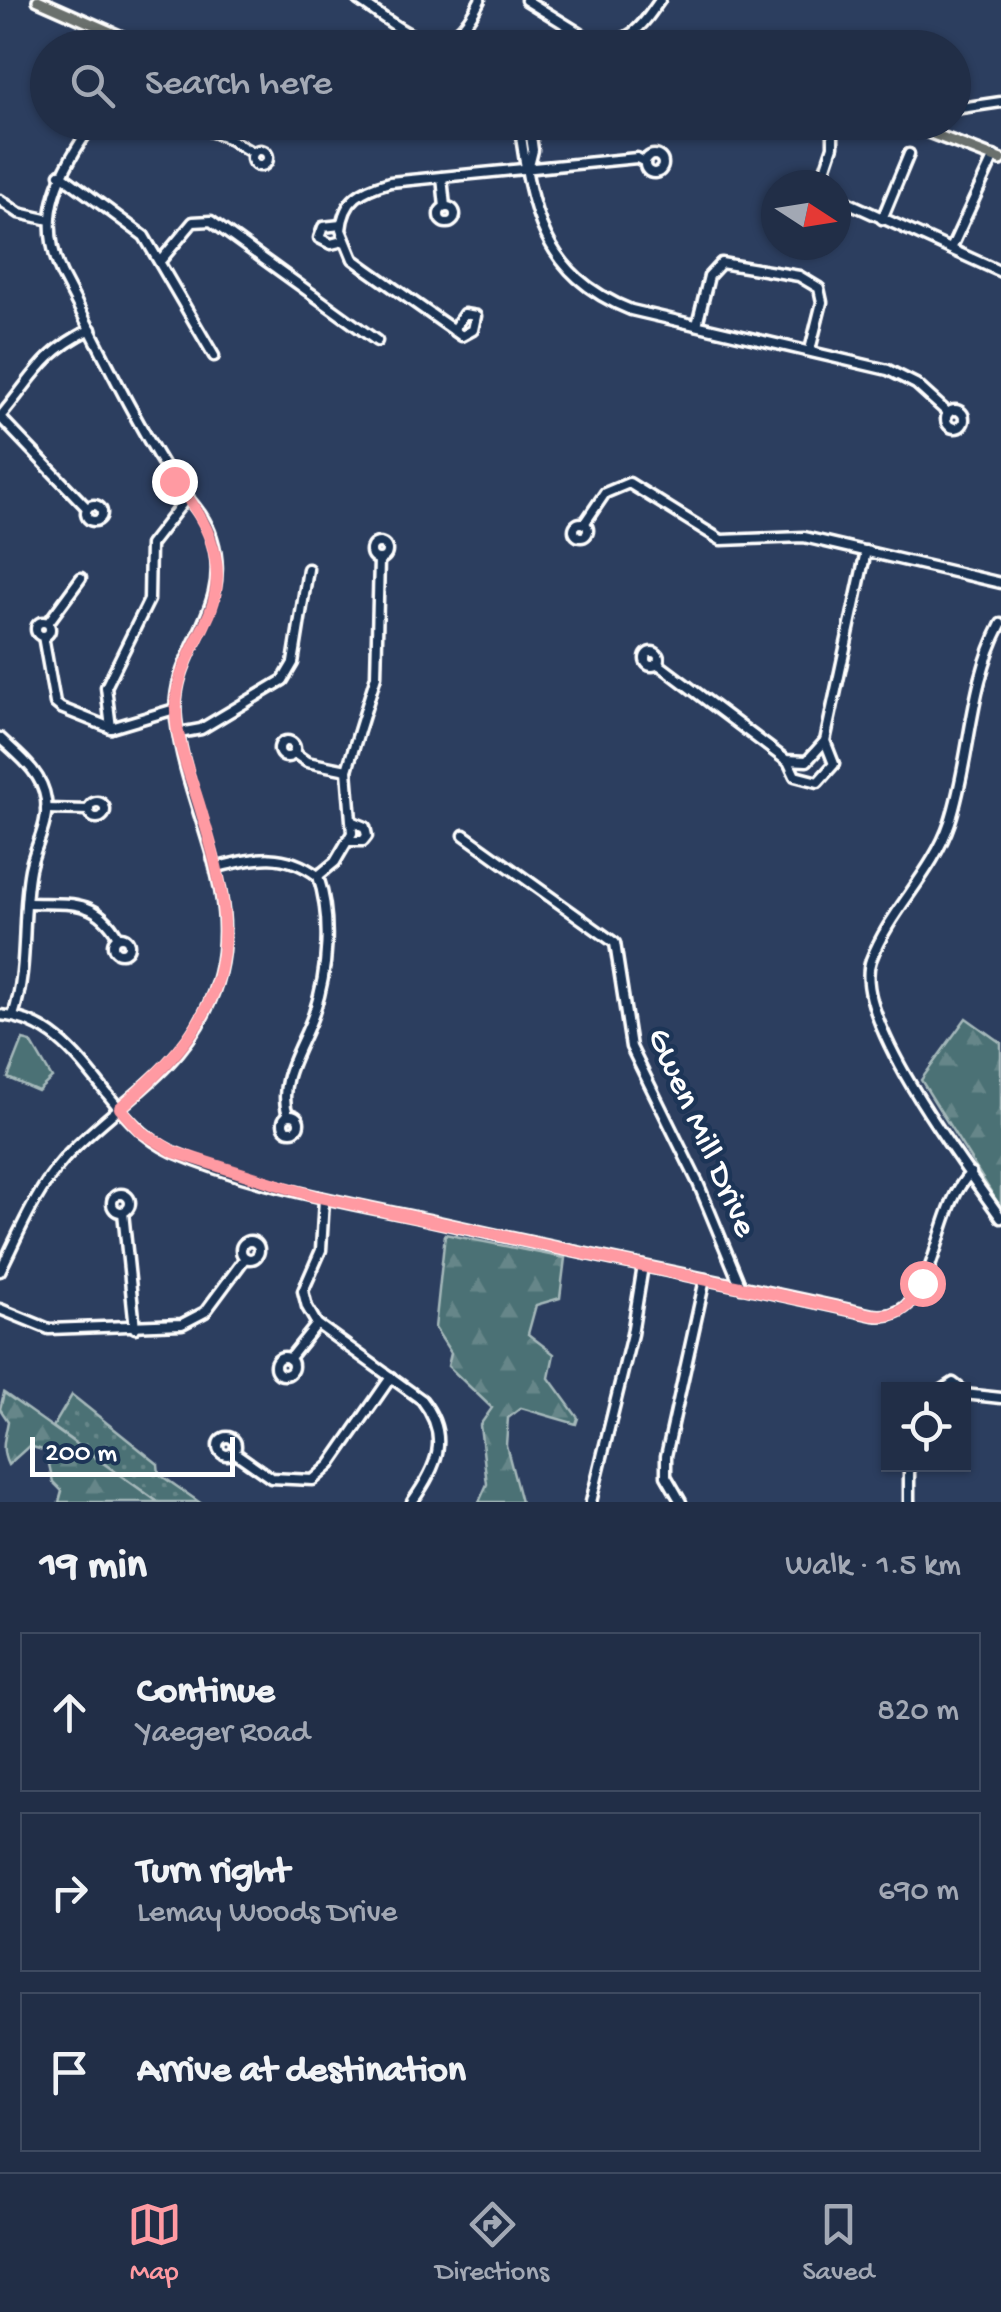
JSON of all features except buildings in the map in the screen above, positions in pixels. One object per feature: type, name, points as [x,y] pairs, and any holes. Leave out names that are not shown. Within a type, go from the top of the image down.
[{"type":"main road","points":[[38,0],[106,30]]},
{"type":"main road","points":[[950,140],[997,158]]},
{"type":"street","points":[[358,0],[403,30]]},
{"type":"street","points":[[462,30],[480,0]]},
{"type":"street","points":[[526,0],[575,30]]},
{"type":"street","points":[[638,30],[660,0]]},
{"type":"street","points":[[971,106],[1001,102]]},
{"type":"street","points":[[0,1270],[56,1168],[180,1053],[208,1006],[226,935],[218,867],[179,734],[176,708],[184,664],[212,610],[216,582],[213,542],[188,496],[166,470],[57,264],[50,220],[60,174],[82,140]]},
{"type":"street","points":[[231,140],[253,153]]},
{"type":"street","points":[[523,140],[540,226],[548,246],[584,286],[631,310],[810,350],[904,376],[948,413]]},
{"type":"street","points":[[529,166],[532,140]]},
{"type":"street","points":[[824,170],[833,140]]},
{"type":"street","points":[[882,219],[909,154]]},
{"type":"street","points":[[453,330],[353,259],[342,241],[341,225],[351,200],[364,190],[442,177],[529,166],[638,158],[645,162]]},
{"type":"street","points":[[951,248],[997,158]]},
{"type":"street","points":[[60,174],[128,220],[162,259],[214,356]]},
{"type":"street","points":[[442,177],[445,208]]},
{"type":"street","points":[[0,200],[19,213],[50,220]]},
{"type":"street","points":[[851,204],[1001,272]]},
{"type":"street","points":[[162,259],[193,222],[211,220],[377,341]]},
{"type":"street","points":[[341,225],[323,226],[319,238],[331,244],[342,241]]},
{"type":"street","points":[[697,325],[709,276],[721,262],[799,276],[819,288],[822,302],[810,350]]},
{"type":"street","points":[[87,508],[0,417],[34,368],[62,343],[91,329]]},
{"type":"street","points":[[584,524],[605,493],[624,482],[722,540],[804,538],[1001,583]]},
{"type":"street","points":[[111,728],[106,687],[149,600],[150,544],[188,496]]},
{"type":"street","points":[[788,761],[807,761],[825,742],[866,551]]},
{"type":"street","points":[[318,876],[349,842],[353,822],[347,770],[376,676],[379,560]]},
{"type":"street","points":[[179,734],[201,728],[283,680],[293,663],[308,568]]},
{"type":"street","points":[[81,578],[48,624],[36,628],[43,636],[56,702],[84,721],[111,728],[176,708]]},
{"type":"street","points":[[1001,624],[987,656],[950,822],[934,858],[874,953],[867,977],[869,1000],[881,1033],[1001,1218]]},
{"type":"street","points":[[657,663],[788,761],[795,776],[818,782],[834,764],[825,742]]},
{"type":"street","points":[[0,738],[38,776],[46,810],[30,870],[23,986],[13,1016]]},
{"type":"street","points":[[294,753],[307,762],[347,770]]},
{"type":"street","points":[[46,810],[89,810]]},
{"type":"street","points":[[349,842],[363,841],[367,836],[365,827],[353,822]]},
{"type":"street","name":"Gwen Mill Drive","points":[[464,835],[615,943],[631,1046],[698,1183],[741,1287]]},
{"type":"street","points":[[218,867],[261,857],[284,858],[318,876],[325,908],[322,984],[284,1088],[288,1115]]},
{"type":"street","points":[[29,904],[92,908],[108,919],[118,937]]},
{"type":"street","points":[[0,1015],[46,1029],[64,1043],[140,1131],[174,1152],[324,1199],[872,1315],[899,1313],[916,1297],[954,1193],[970,1173]]},
{"type":"street","points":[[324,1199],[321,1250],[303,1290],[317,1324],[422,1400],[433,1414],[439,1433],[439,1455],[412,1502]]},
{"type":"street","points":[[123,1212],[135,1328]]},
{"type":"street","points":[[0,1309],[49,1329],[166,1328],[196,1319],[245,1258]]},
{"type":"street","points":[[591,1502],[632,1334],[643,1266]]},
{"type":"street","points":[[681,1502],[669,1484],[666,1456],[705,1280]]},
{"type":"street","points":[[290,1360],[317,1324]]},
{"type":"street","points":[[234,1452],[271,1478],[298,1483],[313,1480],[330,1466],[391,1377]]},
{"type":"street","points":[[971,1393],[1001,1398]]},
{"type":"street","points":[[909,1472],[909,1502]]},
{"type":"green space","points":[[966,1018],[1001,1043],[1001,1208],[921,1080]]},
{"type":"green space","points":[[23,1040],[31,1042],[52,1078],[38,1091],[8,1078]]},
{"type":"green space","points":[[445,1234],[565,1258],[560,1298],[536,1305],[528,1334],[554,1354],[549,1378],[578,1418],[576,1424],[521,1408],[508,1418],[506,1445],[521,1502],[479,1502],[487,1484],[480,1425],[492,1408],[448,1366],[451,1353],[435,1328]]},
{"type":"green space","points":[[4,1393],[158,1502],[59,1502],[62,1491],[53,1482],[46,1451],[29,1446],[8,1465],[4,1448],[8,1421],[0,1409]]},
{"type":"green space","points":[[72,1395],[158,1464],[159,1474],[199,1502],[158,1502],[53,1427]]},
{"type":"route","points":[[174,481],[203,517],[216,555],[212,610],[184,664],[176,719],[222,882],[226,935],[214,990],[200,1022],[169,1065],[120,1108],[128,1120],[151,1140],[174,1152],[324,1199],[872,1315],[891,1316],[906,1309],[922,1283]]}]
